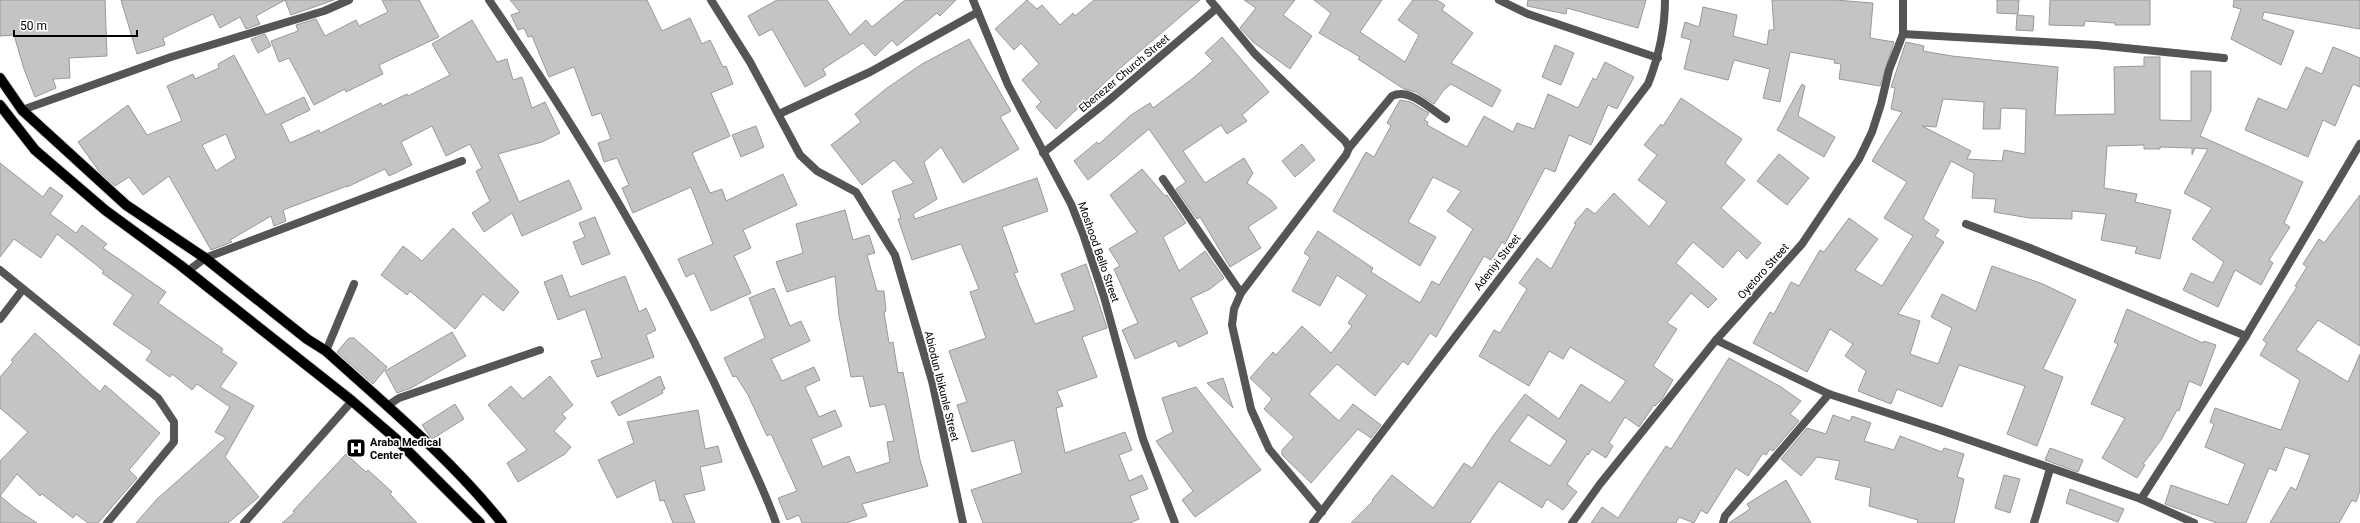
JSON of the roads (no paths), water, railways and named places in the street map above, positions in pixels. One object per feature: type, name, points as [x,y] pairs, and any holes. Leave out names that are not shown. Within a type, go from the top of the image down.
[{"type":"main road","points":[[0,78],[22,110],[126,205],[205,258],[307,339],[326,351],[387,406],[485,501],[502,523]]},
{"type":"main road","points":[[0,106],[35,150],[105,210],[188,271],[352,401],[395,438],[480,523]]},
{"type":"street","points":[[22,110],[171,57],[324,11],[349,0]]},
{"type":"street","points":[[489,0],[536,69],[589,154],[677,307],[718,390],[776,523]]},
{"type":"street","name":"Abiodun Ibikunle Street","points":[[711,0],[718,8],[779,114],[800,155],[817,171],[856,192],[895,256],[932,381],[963,523]]},
{"type":"street","name":"Moshood Bello Street","points":[[973,0],[1008,85],[1071,204],[1083,234],[1104,297],[1143,439],[1175,523]]},
{"type":"street","points":[[1210,0],[1255,54],[1345,141],[1349,148]]},
{"type":"street","points":[[1499,0],[1528,14],[1658,58]]},
{"type":"street","name":"Adeniyi Street","points":[[1313,523],[1648,84],[1658,58],[1665,22],[1665,0]]},
{"type":"street","name":"Oyetoro Street","points":[[1572,523],[1600,484],[1716,340],[1802,244],[1859,159],[1877,118],[1889,70],[1903,34],[1903,0]]},
{"type":"street","name":"Ebenezer Church Street","points":[[1043,153],[1108,101],[1217,8]]},
{"type":"street","points":[[779,114],[870,72],[978,12]]},
{"type":"street","points":[[1903,34],[2096,44],[2224,58]]},
{"type":"street","points":[[1322,512],[1269,449],[1251,409],[1232,325],[1234,309],[1241,293],[1346,155],[1349,148],[1392,96],[1399,92],[1408,94],[1446,120]]},
{"type":"street","points":[[2140,499],[2246,336],[2360,144]]},
{"type":"street","points":[[188,271],[205,258],[462,161]]},
{"type":"street","points":[[1163,179],[1241,293]]},
{"type":"street","points":[[1966,224],[2030,248],[2246,336]]},
{"type":"street","points":[[0,270],[158,398],[174,422],[174,442],[107,523]]},
{"type":"street","points":[[326,351],[354,284]]},
{"type":"street","points":[[0,319],[23,289]]},
{"type":"street","points":[[1716,340],[1829,394],[1938,429],[2140,499],[2194,523]]},
{"type":"street","points":[[387,406],[399,398],[540,350]]},
{"type":"street","points":[[1723,523],[1725,516],[1829,394]]},
{"type":"street","points":[[244,523],[352,401]]},
{"type":"street","points":[[2034,523],[2050,469]]},
{"type":"place","name":"Araba Medical Center","points":[[356,448]]}]
